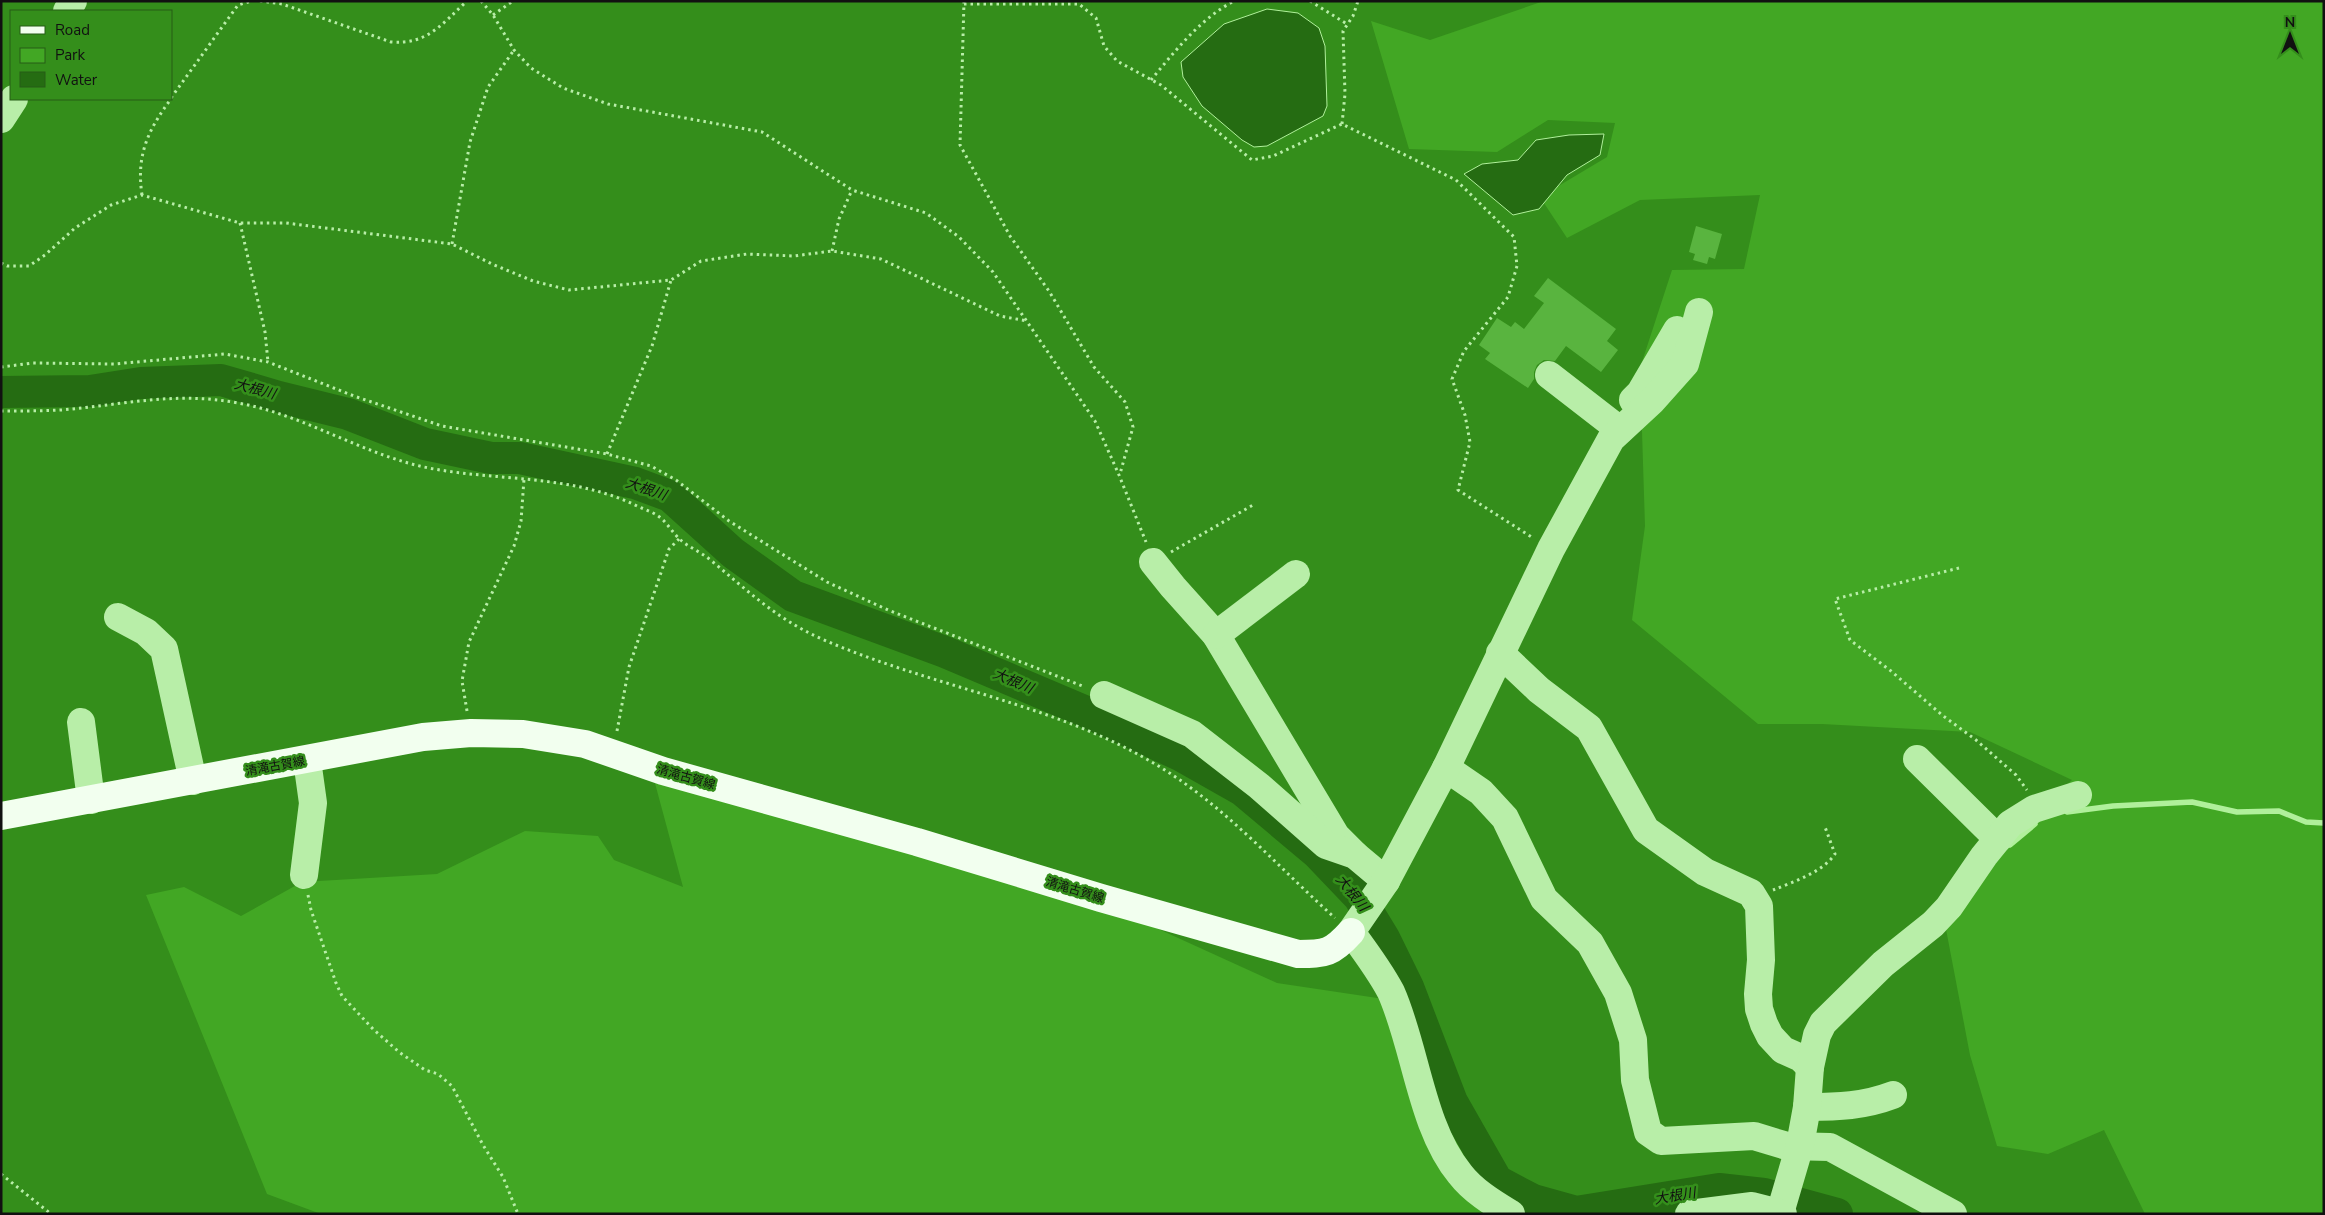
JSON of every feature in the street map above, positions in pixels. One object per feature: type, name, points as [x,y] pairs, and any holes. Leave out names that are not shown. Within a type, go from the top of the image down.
[{"type":"main road","name":"清滝古賀線","points":[[1,816],[423,737],[471,733],[523,734],[585,744],[663,771],[908,840],[1298,954],[1324,954],[1337,947],[1350,932]]},
{"type":"street","points":[[1,119],[13,100]]},
{"type":"street","points":[[1614,430],[1652,400],[1686,364],[1700,312]]},
{"type":"street","points":[[1511,1214],[1486,1198],[1460,1175],[1443,1150],[1391,992],[1369,955],[1350,932],[1386,881],[1446,768],[1551,549],[1614,430],[1640,393],[1677,330]]},
{"type":"street","points":[[1548,375],[1614,430]]},
{"type":"street","points":[[1153,562],[1173,588],[1216,634],[1336,836],[1354,855],[1386,881]]},
{"type":"street","points":[[1216,634],[1296,574]]},
{"type":"street","points":[[118,617],[146,632],[164,649],[193,781]]},
{"type":"street","points":[[1500,653],[1539,690],[1589,728],[1646,830],[1705,872],[1751,893],[1755,898],[1759,906],[1761,960],[1758,994],[1759,1009],[1770,1036],[1783,1050],[1801,1058],[1810,1067]]},
{"type":"street","points":[[1104,695],[1192,734],[1259,786],[1326,844],[1354,855]]},
{"type":"street","points":[[81,722],[91,800]]},
{"type":"street","points":[[1917,758],[1998,839]]},
{"type":"street","points":[[304,875],[314,803],[308,760]]},
{"type":"street","points":[[1446,768],[1482,792],[1505,818],[1544,899],[1590,943],[1618,992],[1633,1040],[1635,1080],[1648,1132],[1662,1141],[1754,1136],[1787,1146],[1830,1146],[1952,1214]]},
{"type":"street","points":[[1689,1214],[1752,1206],[1782,1213],[1800,1145],[1807,1107],[1810,1067],[1817,1035],[1823,1022],[1883,964],[1933,924],[1949,907],[1984,856],[2010,824],[2034,809],[2078,794]]},
{"type":"street","points":[[1807,1107],[1852,1106],[1873,1103],[1893,1095]]},
{"type":"path","points":[[172,97],[238,5],[252,1]]},
{"type":"path","points":[[260,1],[282,4],[391,42],[408,43],[427,36],[467,1]]},
{"type":"path","points":[[481,1],[493,15],[514,50],[531,68],[563,88],[608,104],[762,132],[852,190],[926,213],[959,237],[993,272],[1095,422],[1120,474],[1153,562],[1253,505]]},
{"type":"path","points":[[493,15],[513,1]]},
{"type":"path","points":[[1151,80],[1186,39],[1212,16],[1234,1]]},
{"type":"path","points":[[1310,1],[1347,24]]},
{"type":"path","points":[[1342,124],[1345,94],[1342,31],[1353,16],[1358,1]]},
{"type":"path","points":[[1120,474],[1133,428],[1125,402],[1094,367],[1049,291],[1010,236],[960,145],[964,3],[1079,4],[1096,18],[1104,46],[1117,61],[1151,80],[1252,160],[1273,156],[1342,124]]},
{"type":"path","points":[[452,244],[470,142],[488,87],[514,50]]},
{"type":"path","points":[[142,195],[140,166],[144,145],[153,124],[170,100]]},
{"type":"path","points":[[1342,124],[1456,180],[1514,237],[1517,266],[1508,297],[1464,351],[1452,379],[1465,415],[1470,442],[1458,490],[1551,549]]},
{"type":"path","points":[[832,251],[839,219],[852,190]]},
{"type":"path","points":[[1,264],[6,266],[29,266],[45,256],[75,228],[112,205],[142,195],[240,223],[286,222],[452,244],[492,264],[533,281],[569,290],[671,280],[701,261],[746,254],[794,256],[832,251],[881,259],[1000,316],[1027,320]]},
{"type":"path","points":[[240,223],[265,332],[268,362]]},
{"type":"path","points":[[607,454],[652,346],[671,280]]},
{"type":"path","points":[[1,367],[33,363],[114,364],[225,354],[268,362],[354,396],[442,426],[607,454],[651,466],[668,476],[729,521],[827,582],[888,610],[1104,695]]},
{"type":"path","points":[[1,411],[62,410],[136,400],[202,398],[250,406],[313,426],[383,456],[410,464],[434,469],[524,479],[598,490],[632,503],[660,517],[679,539],[706,557],[741,588],[780,618],[822,639],[887,664],[1051,717],[1106,739],[1154,763],[1194,790],[1236,826],[1350,932]]},
{"type":"path","points":[[471,733],[462,681],[469,642],[514,546],[521,521],[524,479]]},
{"type":"path","points":[[612,753],[629,668],[669,549],[679,539]]},
{"type":"path","points":[[1959,568],[1835,599],[1850,640],[1891,671],[2016,775],[2025,785],[2034,809]]},
{"type":"path","points":[[1755,898],[1800,879],[1830,861],[1835,854],[1825,827]]},
{"type":"path","points":[[304,875],[311,910],[342,996],[372,1028],[399,1052],[425,1070],[438,1074],[452,1086],[483,1145],[503,1177],[518,1214]]},
{"type":"path","points":[[1,1174],[51,1214]]},
{"type":"green space","points":[[1544,1],[2324,1],[2324,1214],[2145,1214],[2104,1130],[2048,1154],[1997,1146],[1970,1055],[1941,903],[2072,780],[1970,732],[1822,724],[1758,724],[1632,620],[1645,526],[1640,368],[1672,270],[1744,269],[1760,195],[1640,200],[1567,238],[1540,197],[1607,157],[1615,123],[1548,120],[1497,152],[1409,149],[1371,21],[1430,40]]},
{"type":"green space","points":[[649,761],[1154,927],[1277,983],[1404,1002],[1476,1176],[1546,1214],[321,1214],[267,1194],[146,895],[184,887],[241,916],[302,882],[437,874],[525,831],[598,836],[614,860],[683,887]]},
{"type":"water","points":[[1267,9],[1298,13],[1319,28],[1325,46],[1327,106],[1323,116],[1267,146],[1254,147],[1242,140],[1202,106],[1183,77],[1181,62],[1224,24]]},
{"type":"water","points":[[1604,134],[1600,155],[1567,175],[1539,209],[1513,215],[1464,174],[1482,164],[1518,160],[1536,140],[1569,135]]},
{"type":"building","points":[[1696,226],[1722,234],[1715,259],[1709,257],[1707,264],[1693,260],[1695,254],[1689,252]]},
{"type":"building","points":[[1548,278],[1616,329],[1607,341],[1618,350],[1601,372],[1566,346],[1555,361],[1544,360],[1537,365],[1534,379],[1528,388],[1485,359],[1490,353],[1479,345],[1497,318],[1511,327],[1515,322],[1524,329],[1544,303],[1534,296]]},
{"type":"waterway","name":"大根川","points":[[1,392],[90,391],[141,383],[221,380],[348,414],[425,444],[491,458],[520,458],[635,483],[670,496],[733,553],[793,596],[945,652],[1084,711],[1182,756],[1242,790],[1317,853],[1359,897],[1384,938],[1408,987],[1452,1102],[1497,1181],[1533,1200],[1576,1212],[1719,1189],[1764,1194],[1837,1214]]},
{"type":"waterway","points":[[2067,812],[2113,806],[2192,802],[2237,812],[2279,811],[2306,822],[2324,823]]},
{"type":"waterway","points":[[2010,845],[2035,824]]}]
